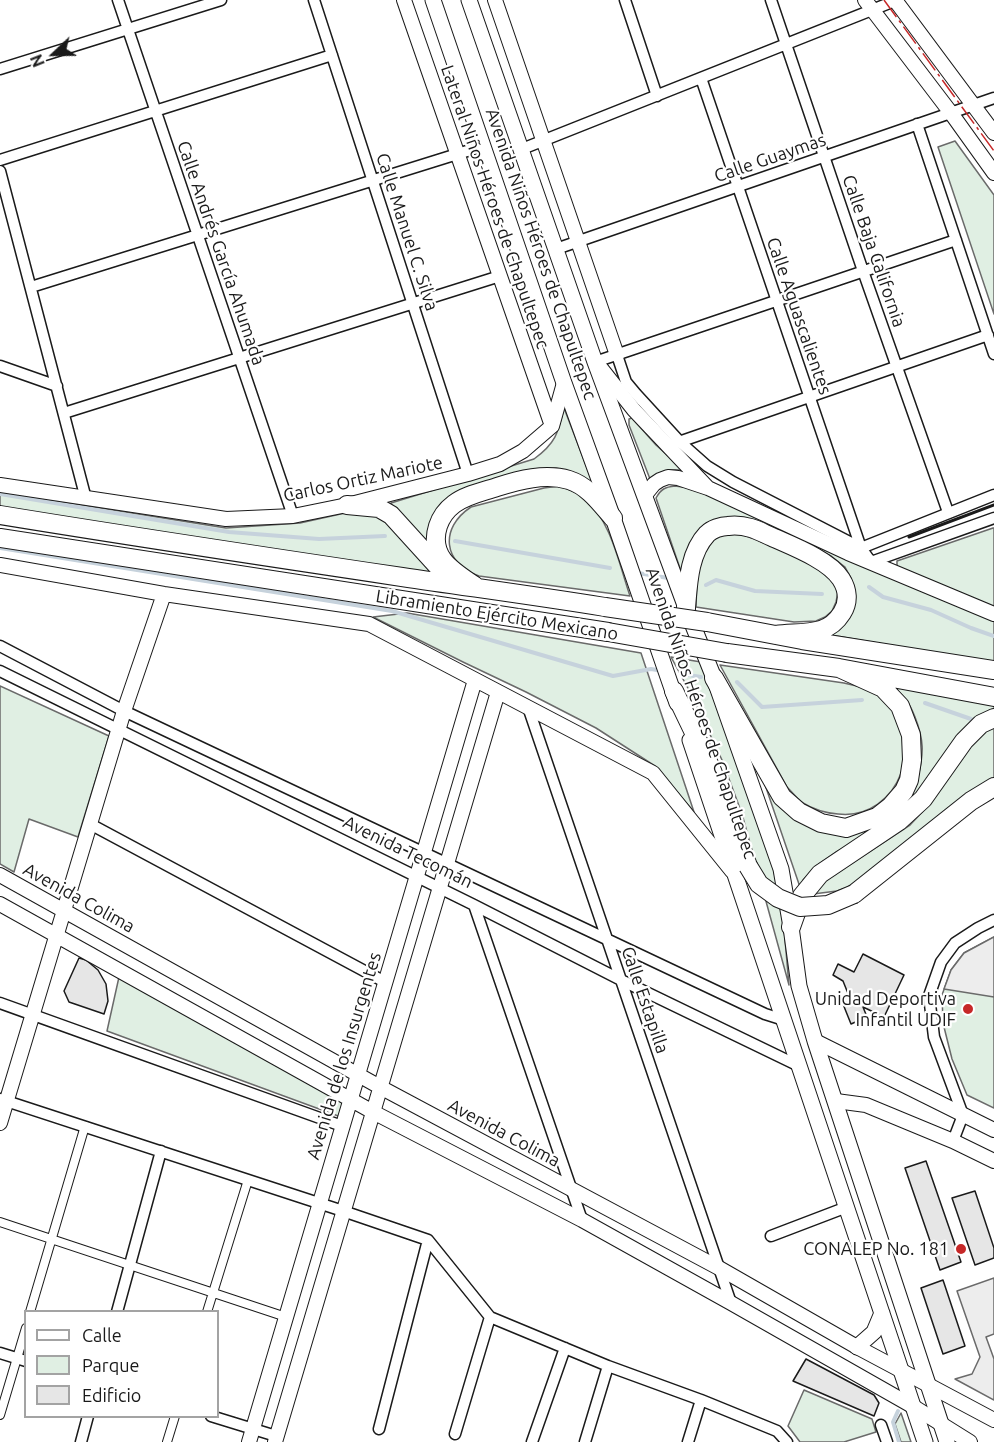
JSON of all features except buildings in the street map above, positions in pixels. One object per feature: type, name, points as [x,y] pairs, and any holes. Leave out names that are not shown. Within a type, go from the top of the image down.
[{"type":"highway","points":[[479,588],[449,567],[438,553],[435,543],[440,520],[456,503],[510,483],[540,477],[556,477],[569,480],[590,492],[614,518]]},
{"type":"highway","points":[[347,505],[379,508],[391,515],[454,585]]},
{"type":"highway","name":"Libramiento Ejército Mexicano","points":[[0,515],[226,551],[605,606],[994,670]]},
{"type":"highway","points":[[686,608],[693,559],[708,534],[727,525],[751,528],[797,548],[830,567],[842,580],[848,597],[839,619],[830,626],[812,632],[776,635]]},
{"type":"highway","name":"Libramiento Ejército Mexicano","points":[[0,538],[608,632],[727,653],[839,668],[994,697]]},
{"type":"highway","points":[[714,678],[782,797],[799,812],[822,824],[846,828],[876,817],[891,806],[903,790],[909,780],[912,760],[911,735],[900,706],[883,688],[839,668]]},
{"type":"highway","points":[[674,691],[711,768],[742,871],[778,898],[800,907],[828,905],[854,894],[971,801],[994,787]]},
{"type":"highway","points":[[791,927],[802,896],[820,874],[899,822],[923,799],[964,741],[981,724],[994,718]]},
{"type":"main road","name":"Avenida Niños Héroes de Chapultepec","points":[[433,0],[564,383],[674,691]]},
{"type":"main road","name":"Avenida Niños Héroes de Chapultepec","points":[[470,0],[595,362],[714,678],[781,869],[799,986],[947,1442]]},
{"type":"main road","name":"Avenida Niños Héroes de Chapultepec","points":[[742,871],[784,1020],[925,1442]]},
{"type":"main road","points":[[858,1347],[874,1332],[882,1313]]},
{"type":"street","name":"Calle Andrés García Ahumada","points":[[118,0],[293,516]]},
{"type":"street","points":[[0,69],[221,0]]},
{"type":"street","name":"Calle Manuel C. Silva","points":[[314,0],[468,474]]},
{"type":"street","name":"Lateral Niños Héroes de Chapultepec","points":[[404,0],[552,426]]},
{"type":"street","points":[[495,0],[626,382],[708,488]]},
{"type":"street","points":[[625,0],[657,96]]},
{"type":"street","name":"Calle Baja California","points":[[771,0],[948,512]]},
{"type":"street","points":[[522,149],[786,44],[868,5],[896,0],[994,133]]},
{"type":"street","points":[[868,5],[994,173]]},
{"type":"street","points":[[0,160],[332,55]]},
{"type":"street","name":"Calle Aguascalientes","points":[[701,78],[861,548],[871,562]]},
{"type":"street","name":"Calle Guaymas","points":[[556,249],[994,98]]},
{"type":"street","points":[[917,124],[994,354]]},
{"type":"street","points":[[31,287],[483,146]]},
{"type":"street","points":[[0,171],[86,499],[0,485]]},
{"type":"street","points":[[956,240],[595,362],[634,410],[674,444],[724,477],[861,548],[994,495]]},
{"type":"street","points":[[64,413],[500,276]]},
{"type":"street","points":[[674,444],[988,335]]},
{"type":"street","points":[[0,366],[57,386]]},
{"type":"street","points":[[552,426],[564,383]]},
{"type":"street","name":"Carlos Ortiz Mariote","points":[[86,499],[226,519],[293,516],[347,505],[500,464],[523,451],[552,426]]},
{"type":"street","points":[[645,495],[654,484],[668,477],[708,488],[849,553],[994,614]]},
{"type":"street","points":[[871,562],[994,518]]},
{"type":"street","name":"Libramiento Ejército Mexicano","points":[[0,565],[164,594],[369,624],[653,773],[742,871]]},
{"type":"street","points":[[0,1123],[3,1100],[57,936],[124,711],[164,594]]},
{"type":"street","name":"Avenida Tecomán","points":[[0,646],[124,711],[765,1014],[784,1020]]},
{"type":"street","name":"Avenida Tecomán","points":[[0,671],[621,980],[800,1066]]},
{"type":"street","name":"Avenida de los Insurgentes","points":[[251,1435],[475,680]]},
{"type":"street","points":[[215,1418],[251,1435],[276,1439],[498,692]]},
{"type":"street","name":"Calle Estapilla","points":[[528,707],[731,1303]]},
{"type":"street","points":[[450,761],[473,773]]},
{"type":"street","points":[[90,824],[385,982]]},
{"type":"street","name":"Avenida Colima","points":[[0,874],[380,1087],[719,1268],[858,1347],[994,1420]]},
{"type":"street","points":[[0,903],[373,1112],[582,1220],[914,1407],[970,1442]]},
{"type":"street","points":[[474,905],[582,1220]]},
{"type":"street","points":[[953,1141],[963,1115],[934,1037],[929,996],[941,963],[955,943],[994,920]]},
{"type":"street","points":[[0,1003],[342,1126]]},
{"type":"street","points":[[815,1041],[994,1130]]},
{"type":"street","points":[[3,1100],[428,1240],[490,1317],[608,1366],[777,1431],[787,1442]]},
{"type":"street","points":[[836,1101],[866,1105],[953,1141],[994,1161]]},
{"type":"street","points":[[30,1310],[85,1126]]},
{"type":"street","points":[[117,1310],[161,1151]]},
{"type":"street","points":[[207,1310],[248,1180]]},
{"type":"street","points":[[771,1236],[847,1207]]},
{"type":"street","points":[[0,1222],[286,1317]]},
{"type":"street","points":[[379,1429],[428,1240]]},
{"type":"street","points":[[455,1434],[490,1317]]},
{"type":"street","points":[[0,1415],[21,1359],[24,1340]]},
{"type":"street","points":[[532,1442],[565,1348]]},
{"type":"street","points":[[0,1353],[21,1359]]},
{"type":"street","points":[[585,1442],[608,1366]]},
{"type":"street","points":[[688,1442],[701,1400]]},
{"type":"street","points":[[81,1442],[87,1418]]},
{"type":"street","points":[[167,1442],[174,1418]]},
{"type":"street","points":[[881,1425],[886,1442]]},
{"type":"green space","points":[[955,141],[994,195],[994,314],[938,147]]},
{"type":"green space","points":[[564,408],[594,486],[572,472],[556,468],[541,469],[458,492],[436,557],[394,511],[391,503],[534,459],[547,448],[555,437]]},
{"type":"green space","points":[[632,418],[656,445],[685,471],[666,471],[650,479],[629,425],[629,419]]},
{"type":"green space","points":[[559,486],[582,496],[594,508],[608,531],[630,596],[479,576],[458,563],[452,554],[449,545],[454,525],[471,507]]},
{"type":"green space","points":[[675,486],[707,494],[994,620],[994,663],[825,634],[851,578],[845,567],[831,556],[746,519],[730,517],[684,580],[656,498],[664,489]]},
{"type":"green space","points":[[0,492],[226,528],[300,523],[354,511],[381,516],[439,576],[0,509]]},
{"type":"green space","points":[[994,528],[994,608],[897,568],[897,561]]},
{"type":"green space","points":[[741,534],[816,563],[831,574],[838,592],[832,611],[816,621],[794,622],[696,607],[699,565],[707,546],[713,539],[722,535]]},
{"type":"green space","points":[[407,613],[641,653],[694,812],[655,766],[596,728],[373,617]]},
{"type":"green space","points":[[671,657],[701,662],[773,866],[783,917],[789,985],[742,814],[722,760]]},
{"type":"green space","points":[[720,665],[844,683],[864,688],[878,695],[896,714],[904,733],[906,753],[901,773],[892,790],[878,804],[860,813],[829,813],[803,803],[787,787]]},
{"type":"green space","points":[[890,684],[994,704],[994,709],[988,711],[909,806],[816,866],[803,880],[801,890],[761,773],[771,790],[855,830],[918,777],[922,747],[918,725],[903,696]]},
{"type":"green space","points":[[0,686],[109,736],[78,837],[29,819],[14,872],[0,864]]},
{"type":"green space","points":[[994,724],[994,782],[857,884],[837,891],[813,894],[817,886],[910,825],[926,808],[966,747]]},
{"type":"green space","name":"Unidad Deportiva Infantil UDIF","points":[[994,937],[994,1108],[967,1095],[952,1059],[943,1023],[942,995],[951,970],[964,953]]},
{"type":"green space","points":[[119,977],[346,1101],[341,1117],[107,1031]]},
{"type":"green space","points":[[804,1390],[872,1419],[876,1432],[844,1442],[800,1442],[788,1426]]},
{"type":"green space","points":[[901,1413],[911,1442],[901,1442],[895,1424]]},
{"type":"shaded area","points":[[994,937],[994,997],[944,989],[951,970],[964,953]]},
{"type":"shaded area","points":[[994,1278],[994,1334],[986,1337],[994,1359],[994,1400],[955,1379],[972,1374],[980,1357],[957,1291]]},
{"type":"waterway","points":[[0,494],[229,532],[319,539],[385,536]]},
{"type":"waterway","points":[[455,541],[610,568]]},
{"type":"waterway","points":[[0,548],[392,611],[613,676],[651,669],[657,670]]},
{"type":"waterway","points":[[638,573],[668,578]]},
{"type":"waterway","points":[[706,585],[716,580],[755,591],[822,594]]},
{"type":"waterway","points":[[869,587],[883,597],[931,610],[994,636]]},
{"type":"waterway","points":[[682,674],[701,677]]},
{"type":"waterway","points":[[737,682],[762,707],[862,700]]},
{"type":"waterway","points":[[925,703],[971,719]]},
{"type":"waterway","points":[[898,1411],[893,1422],[899,1442]]},
{"type":"wall","points":[[909,537],[994,505]]},
{"type":"power","points":[[884,0],[994,151]]},
{"type":"place","name":"Unidad Deportiva Infantil UDIF","points":[[968,1009]]},
{"type":"place","name":"CONALEP No. 181","points":[[961,1249]]}]
